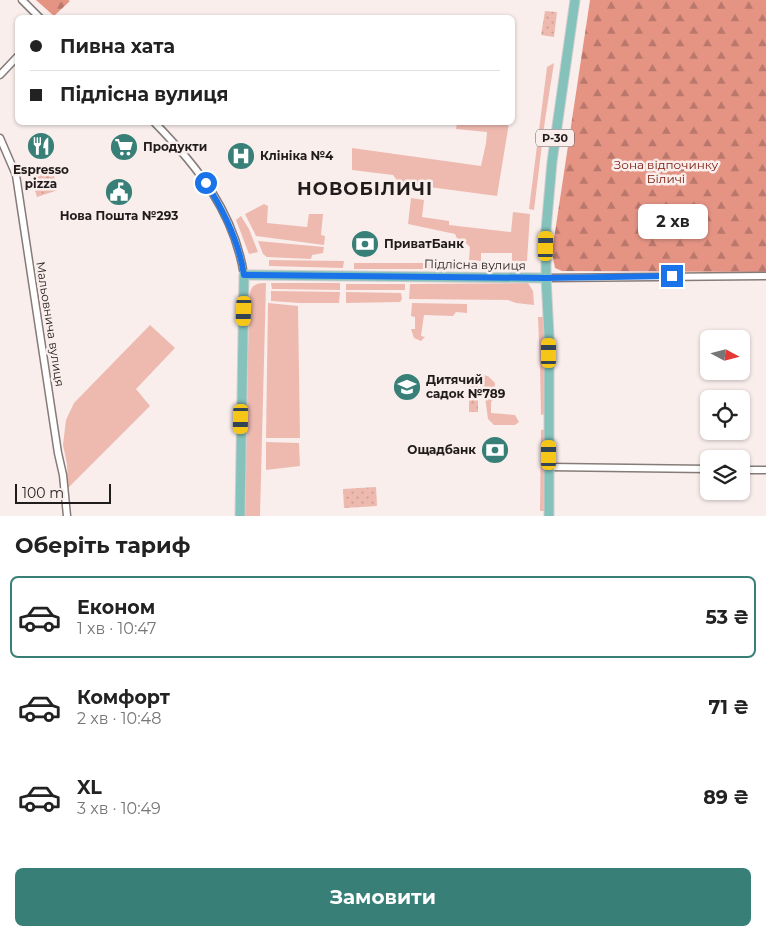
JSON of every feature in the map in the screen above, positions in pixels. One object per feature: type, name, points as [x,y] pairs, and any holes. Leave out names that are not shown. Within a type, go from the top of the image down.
[{"type":"main road","name":"Р-30","points":[[549,516],[549,335],[546,230],[552,162],[575,0]]},
{"type":"main road","name":"Підлісна вулиця","points":[[244,275],[546,278]]},
{"type":"main road","points":[[240,516],[244,275]]},
{"type":"street","points":[[22,0],[37,15]]},
{"type":"street","points":[[0,74],[15,59]]},
{"type":"street","points":[[157,125],[194,165],[214,194],[238,246],[244,275]]},
{"type":"street","name":"Мальовнича вулиця","points":[[0,138],[16,175],[58,453],[63,475],[67,516]]},
{"type":"street","name":"Підлісна вулиця","points":[[546,278],[766,276]]},
{"type":"street","points":[[549,467],[700,470]]},
{"type":"street","points":[[750,470],[766,470]]},
{"type":"shaded area","points":[[545,11],[557,12],[554,37],[541,35]]},
{"type":"shaded area","points":[[554,63],[534,210],[529,209],[547,67]]},
{"type":"shaded area","points":[[457,125],[509,125],[497,196],[399,183],[393,175],[352,170],[352,148],[481,166],[487,132],[456,129]]},
{"type":"shaded area","points":[[52,169],[58,190],[37,197],[30,175]]},
{"type":"shaded area","points":[[411,198],[424,200],[422,217],[449,221],[449,225],[511,232],[513,212],[530,214],[527,261],[512,261],[512,253],[481,253],[481,261],[469,260],[470,247],[465,242],[460,245],[455,234],[408,224]]},
{"type":"shaded area","points":[[264,204],[268,206],[267,223],[307,227],[309,214],[323,214],[321,235],[325,236],[324,245],[256,236],[245,214]]},
{"type":"shaded area","points":[[241,216],[249,229],[258,252],[249,254],[236,220]]},
{"type":"shaded area","points":[[258,241],[324,247],[323,253],[312,255],[311,259],[267,257],[263,254]]},
{"type":"shaded area","points":[[269,260],[344,261],[343,268],[269,266]]},
{"type":"shaded area","points":[[354,263],[456,263],[456,269],[354,269]]},
{"type":"shaded area","points":[[459,263],[510,264],[510,270],[458,269]]},
{"type":"shaded area","points":[[266,283],[260,516],[245,516],[249,299],[253,286]]},
{"type":"shaded area","points":[[271,283],[340,283],[340,290],[272,289]]},
{"type":"shaded area","points":[[528,283],[533,291],[534,305],[508,300],[409,299],[410,284]]},
{"type":"shaded area","points":[[346,284],[405,284],[405,290],[346,290]]},
{"type":"shaded area","points":[[271,291],[340,292],[339,303],[271,301]]},
{"type":"shaded area","points":[[346,292],[401,293],[402,299],[400,302],[346,303]]},
{"type":"shaded area","points":[[268,303],[298,306],[300,438],[266,438]]},
{"type":"shaded area","points":[[412,303],[467,304],[467,313],[456,312],[453,316],[424,315],[421,336],[425,337],[421,341],[414,338],[411,329],[415,329],[415,317],[411,316]]},
{"type":"shaded area","points":[[538,317],[544,317],[546,347],[546,414],[541,415],[540,365]]},
{"type":"shaded area","points":[[150,325],[175,348],[136,389],[150,406],[68,488],[67,464],[63,445],[66,420],[74,403]]},
{"type":"shaded area","points":[[482,375],[488,376],[495,383],[491,413],[515,415],[519,422],[515,425],[494,425],[488,419]]},
{"type":"shaded area","points":[[469,378],[478,378],[478,412],[469,412]]},
{"type":"shaded area","points":[[547,429],[547,511],[540,511],[541,430]]},
{"type":"shaded area","points":[[266,442],[299,443],[300,466],[266,470]]},
{"type":"shaded area","points":[[376,487],[377,506],[344,508],[343,489]]},
{"type":"green space","points":[[36,0],[70,1],[53,15]]},
{"type":"green space","name":"Зона відпочинку Біличі","points":[[590,0],[766,0],[766,272],[562,271],[555,268],[552,252]]},
{"type":"place","name":"Espresso pizza","points":[[41,146]]},
{"type":"place","name":"Продукти","points":[[124,147]]},
{"type":"place","name":"Клініка №4","points":[[241,156]]},
{"type":"place","name":"Нова Пошта №293","points":[[119,192]]},
{"type":"place","name":"ПриватБанк","points":[[365,244]]},
{"type":"place","name":"Дитячий садок №789","points":[[407,387]]},
{"type":"place","name":"Ощадбанк","points":[[495,450]]},
{"type":"district","name":"НОВОБІЛИЧІ","points":[[365,189]]},
{"type":"route","points":[[206,183],[214,194],[238,246],[244,275],[546,278],[672,276]]}]
